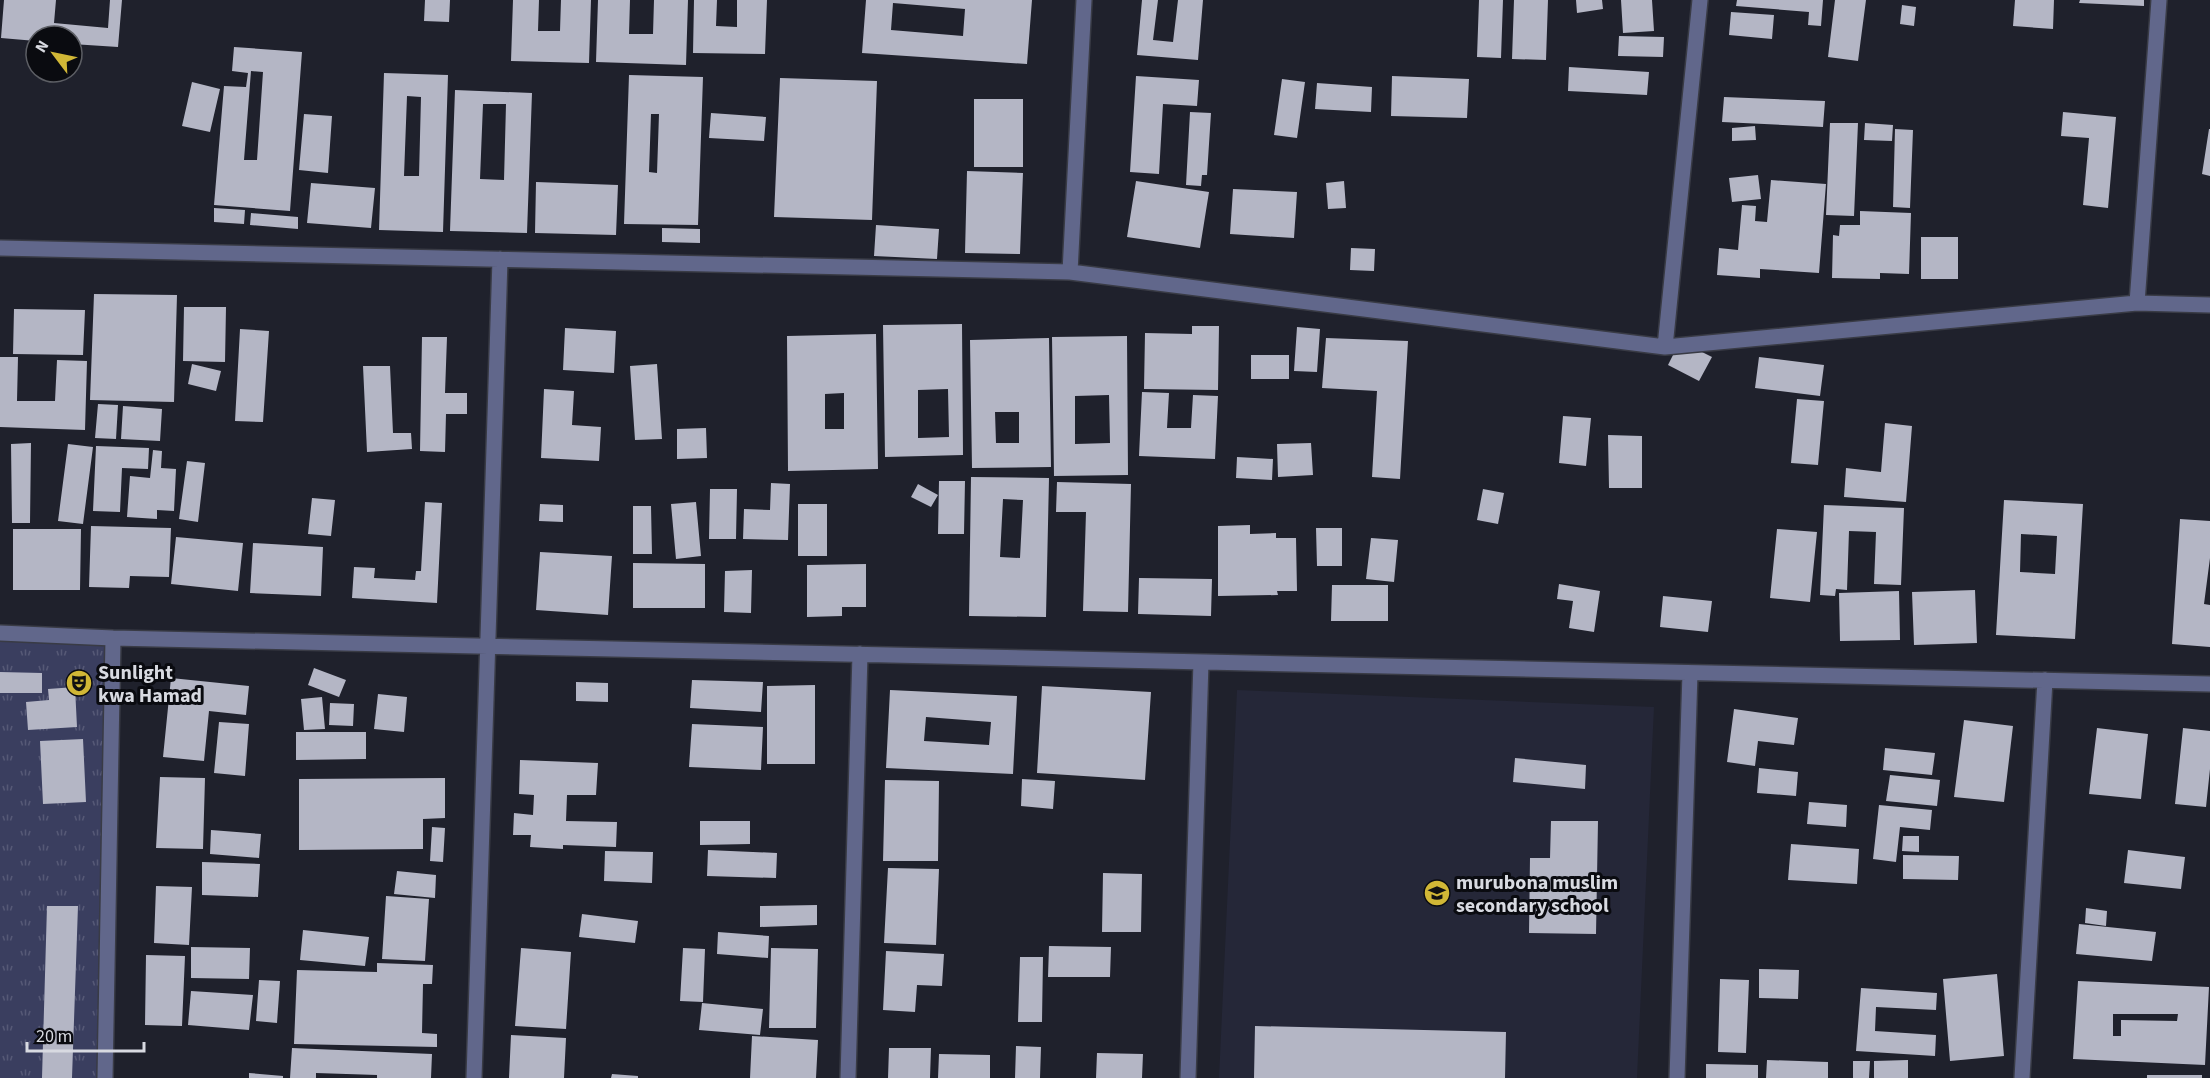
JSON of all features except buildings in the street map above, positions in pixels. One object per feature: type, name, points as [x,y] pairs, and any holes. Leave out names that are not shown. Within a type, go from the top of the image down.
[{"type":"street","points":[[1070,272],[1084,0]]},
{"type":"street","points":[[1665,347],[1700,0]]},
{"type":"street","points":[[2137,303],[2159,0]]},
{"type":"street","points":[[0,248],[1070,272],[1665,347],[2137,303],[2210,305]]},
{"type":"street","points":[[474,1078],[500,259]]},
{"type":"street","points":[[0,633],[113,638],[2210,684]]},
{"type":"street","points":[[105,1078],[113,638]]},
{"type":"street","points":[[848,1078],[860,654]]},
{"type":"street","points":[[1188,1078],[1201,662]]},
{"type":"street","points":[[1677,1078],[1690,673]]},
{"type":"street","points":[[2022,1078],[2045,680]]},
{"type":"shaded area","name":"murubona muslim secondary school","points":[[1237,690],[1654,707],[1637,1078],[1219,1078]]},
{"type":"green space","points":[[0,633],[113,638],[105,1078],[0,1078]]},
{"type":"place","name":"Sunlight kwa Hamad","points":[[79,683]]},
{"type":"place","name":"murubona muslim secondary school","points":[[1437,893]]}]
